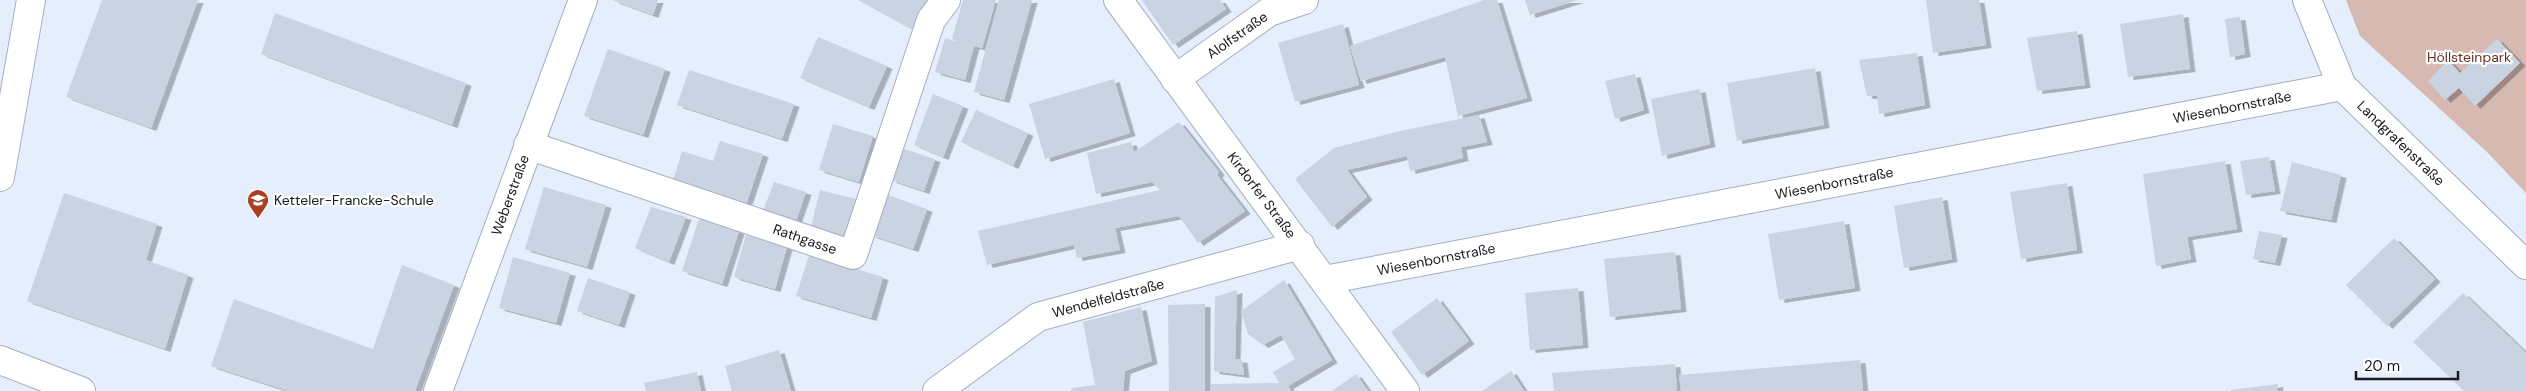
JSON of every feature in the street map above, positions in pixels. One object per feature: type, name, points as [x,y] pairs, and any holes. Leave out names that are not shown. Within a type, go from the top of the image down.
[{"type":"street","points":[[0,177],[31,0]]},
{"type":"street","name":"Weberstraße","points":[[438,391],[583,0]]},
{"type":"street","name":"Rathgasse","points":[[528,145],[853,255],[931,20],[946,0]]},
{"type":"street","name":"Kirdorfer Straße","points":[[1118,0],[1300,245],[1405,391]]},
{"type":"street","name":"Alolfstraße","points":[[1175,79],[1269,12],[1304,0]]},
{"type":"street","name":"Landgrafenstraße","points":[[2307,0],[2342,86],[2526,265]]},
{"type":"street","name":"Wiesenbornstraße","points":[[1325,280],[2342,86]]},
{"type":"street","name":"Wendelfeldstraße","points":[[937,391],[1038,317],[1300,245]]},
{"type":"street","points":[[0,360],[81,391]]},
{"type":"green space","name":"Höllsteinpark","points":[[2346,0],[2526,0],[2526,193],[2486,151],[2360,36]]},
{"type":"building","points":[[102,0],[198,0],[151,128],[66,97]]},
{"type":"building","points":[[612,0],[658,0],[653,15]]},
{"type":"building","points":[[858,0],[929,0],[913,30]]},
{"type":"building","points":[[963,0],[996,0],[982,48],[974,46],[965,80],[935,72],[945,38],[958,42],[952,39]]},
{"type":"building","points":[[999,0],[1032,0],[1004,100],[974,92]]},
{"type":"building","points":[[1142,0],[1220,0],[1226,9],[1173,45]]},
{"type":"building","points":[[1484,0],[1497,0],[1527,98],[1458,116],[1445,57],[1361,81],[1350,46]]},
{"type":"building","points":[[1525,0],[1578,0],[1530,15]]},
{"type":"building","points":[[1926,0],[1979,0],[1986,45],[1933,53]]},
{"type":"building","points":[[275,13],[466,83],[452,125],[261,54]]},
{"type":"building","points":[[2183,14],[2190,69],[2128,77],[2120,24]]},
{"type":"building","points":[[2240,17],[2245,54],[2230,57],[2225,19]]},
{"type":"building","points":[[1343,24],[1359,85],[1295,102],[1278,43]]},
{"type":"building","points":[[2077,31],[2085,85],[2037,91],[2027,38]]},
{"type":"building","points":[[818,37],[887,66],[869,107],[800,78]]},
{"type":"building","points":[[2497,39],[2520,63],[2475,106],[2459,88],[2445,100],[2428,81],[2448,60],[2460,73]]},
{"type":"building","points":[[608,49],[665,69],[643,135],[584,116]]},
{"type":"building","points":[[1917,53],[1925,105],[1879,114],[1877,96],[1867,96],[1859,60]]},
{"type":"building","points":[[1815,68],[1824,125],[1737,141],[1727,83]]},
{"type":"building","points":[[689,70],[794,104],[782,139],[677,105]]},
{"type":"building","points":[[1635,74],[1644,110],[1615,119],[1605,81]]},
{"type":"building","points":[[1114,79],[1130,133],[1045,159],[1029,104]]},
{"type":"building","points":[[1700,89],[1710,144],[1662,156],[1651,99]]},
{"type":"building","points":[[933,94],[963,106],[943,157],[914,145]]},
{"type":"building","points":[[976,110],[1028,133],[1013,166],[961,142]]},
{"type":"building","points":[[1479,115],[1487,142],[1461,147],[1463,158],[1410,171],[1407,156],[1347,170],[1367,197],[1332,227],[1295,179],[1334,148],[1400,131]]},
{"type":"building","points":[[1179,122],[1219,172],[1217,175],[1245,211],[1198,243],[1179,216],[1115,228],[1120,250],[1077,258],[1074,245],[987,265],[978,231],[1160,190],[1152,182],[1096,194],[1087,153],[1131,142],[1134,152]]},
{"type":"building","points":[[833,124],[873,136],[859,182],[819,170]]},
{"type":"building","points":[[720,141],[763,154],[745,208],[672,184],[682,151],[713,161]]},
{"type":"building","points":[[901,148],[935,159],[924,191],[891,180]]},
{"type":"building","points":[[2269,157],[2275,191],[2246,195],[2240,161]]},
{"type":"building","points":[[2225,161],[2237,229],[2187,237],[2191,259],[2156,266],[2143,174]]},
{"type":"building","points":[[2292,162],[2341,175],[2331,220],[2280,211]]},
{"type":"building","points":[[774,182],[806,192],[794,227],[761,216]]},
{"type":"building","points":[[2067,183],[2077,250],[2021,259],[2010,192]]},
{"type":"building","points":[[544,187],[606,205],[587,267],[525,249]]},
{"type":"building","points":[[820,190],[860,200],[850,240],[810,230]]},
{"type":"building","points":[[64,193],[157,224],[146,260],[188,275],[165,349],[27,301]]},
{"type":"building","points":[[885,194],[927,209],[913,249],[871,235]]},
{"type":"building","points":[[1942,197],[1952,259],[1904,268],[1894,206]]},
{"type":"building","points":[[651,207],[686,217],[669,262],[635,248]]},
{"type":"building","points":[[699,219],[739,231],[722,284],[682,271]]},
{"type":"building","points":[[1844,221],[1855,288],[1779,300],[1768,234]]},
{"type":"building","points":[[2259,231],[2282,235],[2275,263],[2253,259]]},
{"type":"building","points":[[746,235],[787,247],[775,289],[734,277]]},
{"type":"building","points":[[2394,238],[2435,279],[2387,326],[2346,285]]},
{"type":"building","points":[[1675,252],[1681,309],[1610,317],[1604,259]]},
{"type":"building","points":[[809,255],[883,277],[871,318],[796,296]]},
{"type":"building","points":[[513,257],[570,273],[556,323],[499,308]]},
{"type":"building","points":[[402,265],[454,285],[415,391],[288,391],[211,366],[234,299],[373,349]]},
{"type":"building","points":[[588,278],[630,292],[619,325],[577,311]]},
{"type":"building","points":[[1284,280],[1332,360],[1288,386],[1291,391],[1211,391],[1211,384],[1279,383],[1273,372],[1295,359],[1281,335],[1263,345],[1248,334],[1241,311]]},
{"type":"building","points":[[1578,288],[1583,345],[1530,350],[1525,293]]},
{"type":"building","points":[[1237,290],[1235,359],[1242,360],[1244,375],[1214,371],[1215,297]]},
{"type":"building","points":[[2463,293],[2526,353],[2526,391],[2464,391],[2413,342]]},
{"type":"building","points":[[1437,298],[1469,341],[1422,375],[1391,332]]},
{"type":"building","points":[[1205,304],[1205,391],[1169,391],[1168,305]]},
{"type":"building","points":[[1141,307],[1152,361],[1125,371],[1123,391],[1071,391],[1072,388],[1095,385],[1083,322]]},
{"type":"building","points":[[779,350],[791,391],[732,391],[725,366]]},
{"type":"building","points":[[1860,360],[1863,391],[1681,391],[1679,375]]},
{"type":"building","points":[[1675,364],[1677,391],[1554,391],[1552,373]]},
{"type":"building","points":[[1511,371],[1524,391],[1482,391]]},
{"type":"building","points":[[697,372],[701,391],[646,391],[644,383]]},
{"type":"building","points":[[1356,374],[1368,391],[1332,391]]},
{"type":"building","points":[[2278,384],[2277,391],[2230,390]]},
{"type":"place","name":"Ketteler-Francke-Schule","points":[[258,219]]}]
